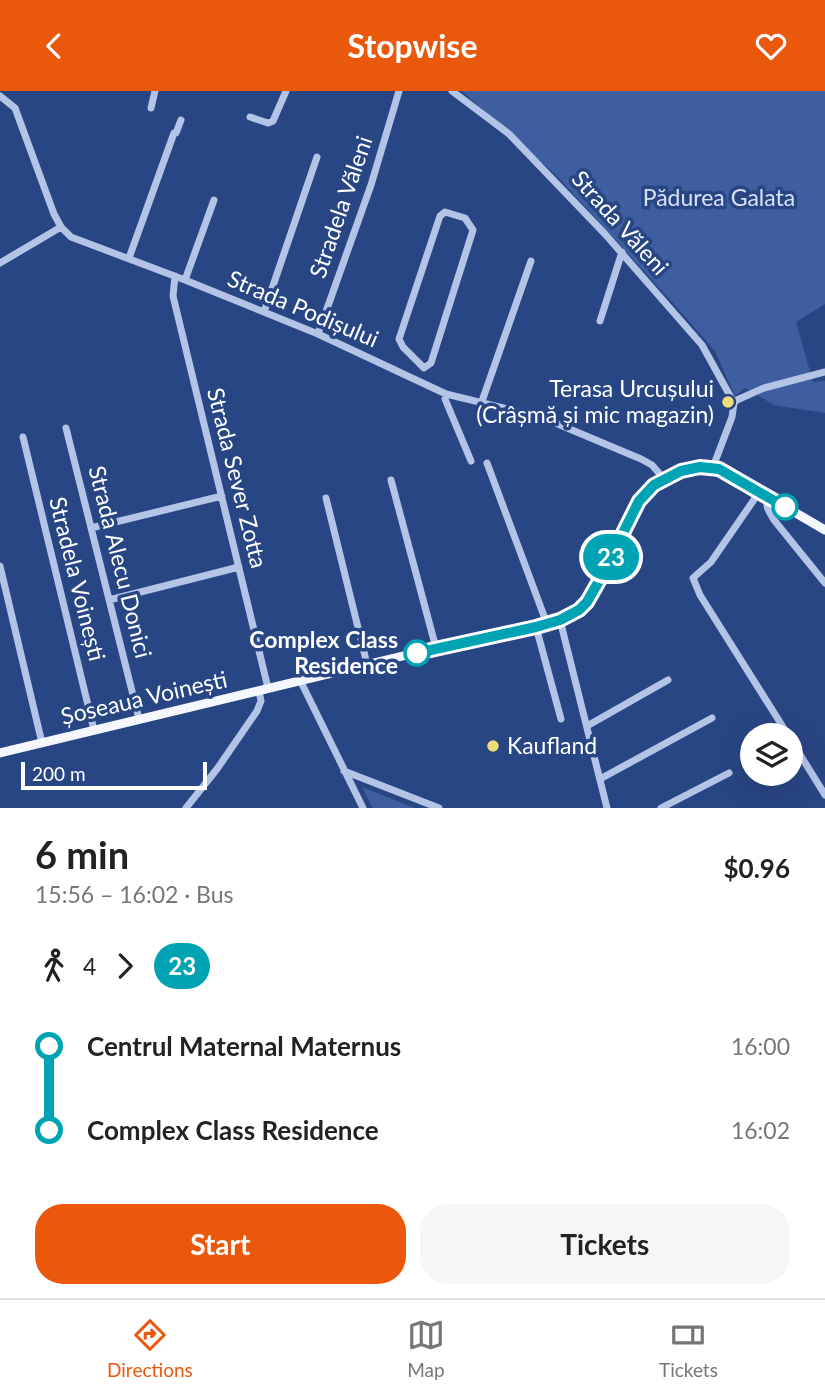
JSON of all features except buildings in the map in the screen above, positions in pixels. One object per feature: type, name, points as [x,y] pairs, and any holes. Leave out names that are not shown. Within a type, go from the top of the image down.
[{"type":"main road","name":"Șoseaua Voinești","points":[[0,753],[560,620],[579,610],[587,602],[634,509],[646,492],[664,479],[690,468],[713,467]]},
{"type":"main road","points":[[713,467],[760,491],[825,530]]},
{"type":"street","points":[[151,108],[155,91]]},
{"type":"street","points":[[250,117],[268,123],[274,121],[286,91]]},
{"type":"street","name":"Stradela Văleni","points":[[318,334],[371,185],[400,91]]},
{"type":"street","name":"Strada Văleni","points":[[452,91],[460,102],[509,134],[622,252],[702,345],[734,403]]},
{"type":"street","points":[[0,96],[15,108],[61,227],[0,263]]},
{"type":"street","points":[[129,258],[181,120]]},
{"type":"street","points":[[264,312],[317,157]]},
{"type":"street","points":[[185,280],[214,200]]},
{"type":"street","points":[[420,382],[424,368],[431,363],[473,230],[466,218],[451,213],[440,216],[399,339],[403,347],[424,368]]},
{"type":"street","name":"Strada Podișului","points":[[61,227],[71,237],[318,334],[446,394],[552,422],[641,459],[652,465],[664,479]]},
{"type":"street","points":[[600,321],[622,252]]},
{"type":"street","points":[[481,404],[531,261]]},
{"type":"street","name":"Strada Sever Zotta","points":[[175,276],[173,296],[239,566],[263,689]]},
{"type":"street","points":[[713,467],[732,417],[734,403],[748,393],[825,372]]},
{"type":"street","points":[[446,394],[444,399],[471,461]]},
{"type":"street","name":"Strada Alecu Donici","points":[[66,428],[139,719]]},
{"type":"street","name":"Stradela Voinești","points":[[23,437],[94,730]]},
{"type":"street","points":[[487,463],[547,624]]},
{"type":"street","points":[[391,479],[436,648]]},
{"type":"street","points":[[760,491],[711,562],[692,577],[781,723]]},
{"type":"street","points":[[92,528],[222,496]]},
{"type":"street","points":[[769,497],[767,508],[774,520],[825,583]]},
{"type":"street","points":[[326,498],[367,664]]},
{"type":"street","points":[[0,566],[41,743]]},
{"type":"street","points":[[109,600],[239,566]]},
{"type":"street","points":[[560,620],[607,808]]},
{"type":"street","points":[[536,627],[561,719]]},
{"type":"street","points":[[300,680],[363,808]]},
{"type":"street","points":[[587,726],[668,680]]},
{"type":"street","points":[[186,808],[257,711],[263,689]]},
{"type":"street","points":[[600,779],[712,718]]},
{"type":"street","points":[[803,759],[825,795]]},
{"type":"street","points":[[344,771],[439,808]]},
{"type":"street","points":[[660,808],[729,773]]},
{"type":"green space","name":"Pădurea Galata","points":[[462,91],[825,91],[825,304],[796,322],[813,382],[825,381],[825,413],[774,405],[745,388],[735,396],[715,351],[673,303],[558,177]]},
{"type":"green space","points":[[362,787],[415,808],[373,808]]},
{"type":"bus line","name":"23","points":[[417,653],[536,627],[560,620],[579,610],[599,581],[639,501],[654,485],[681,471],[700,467],[719,469],[785,507]]},
{"type":"place","name":"Terasa Urcușului (Crâșmă și mic magazin)","points":[[728,402]]},
{"type":"place","name":"Complex Class Residence","points":[[417,653]]},
{"type":"place","name":"Kaufland","points":[[493,746]]}]
